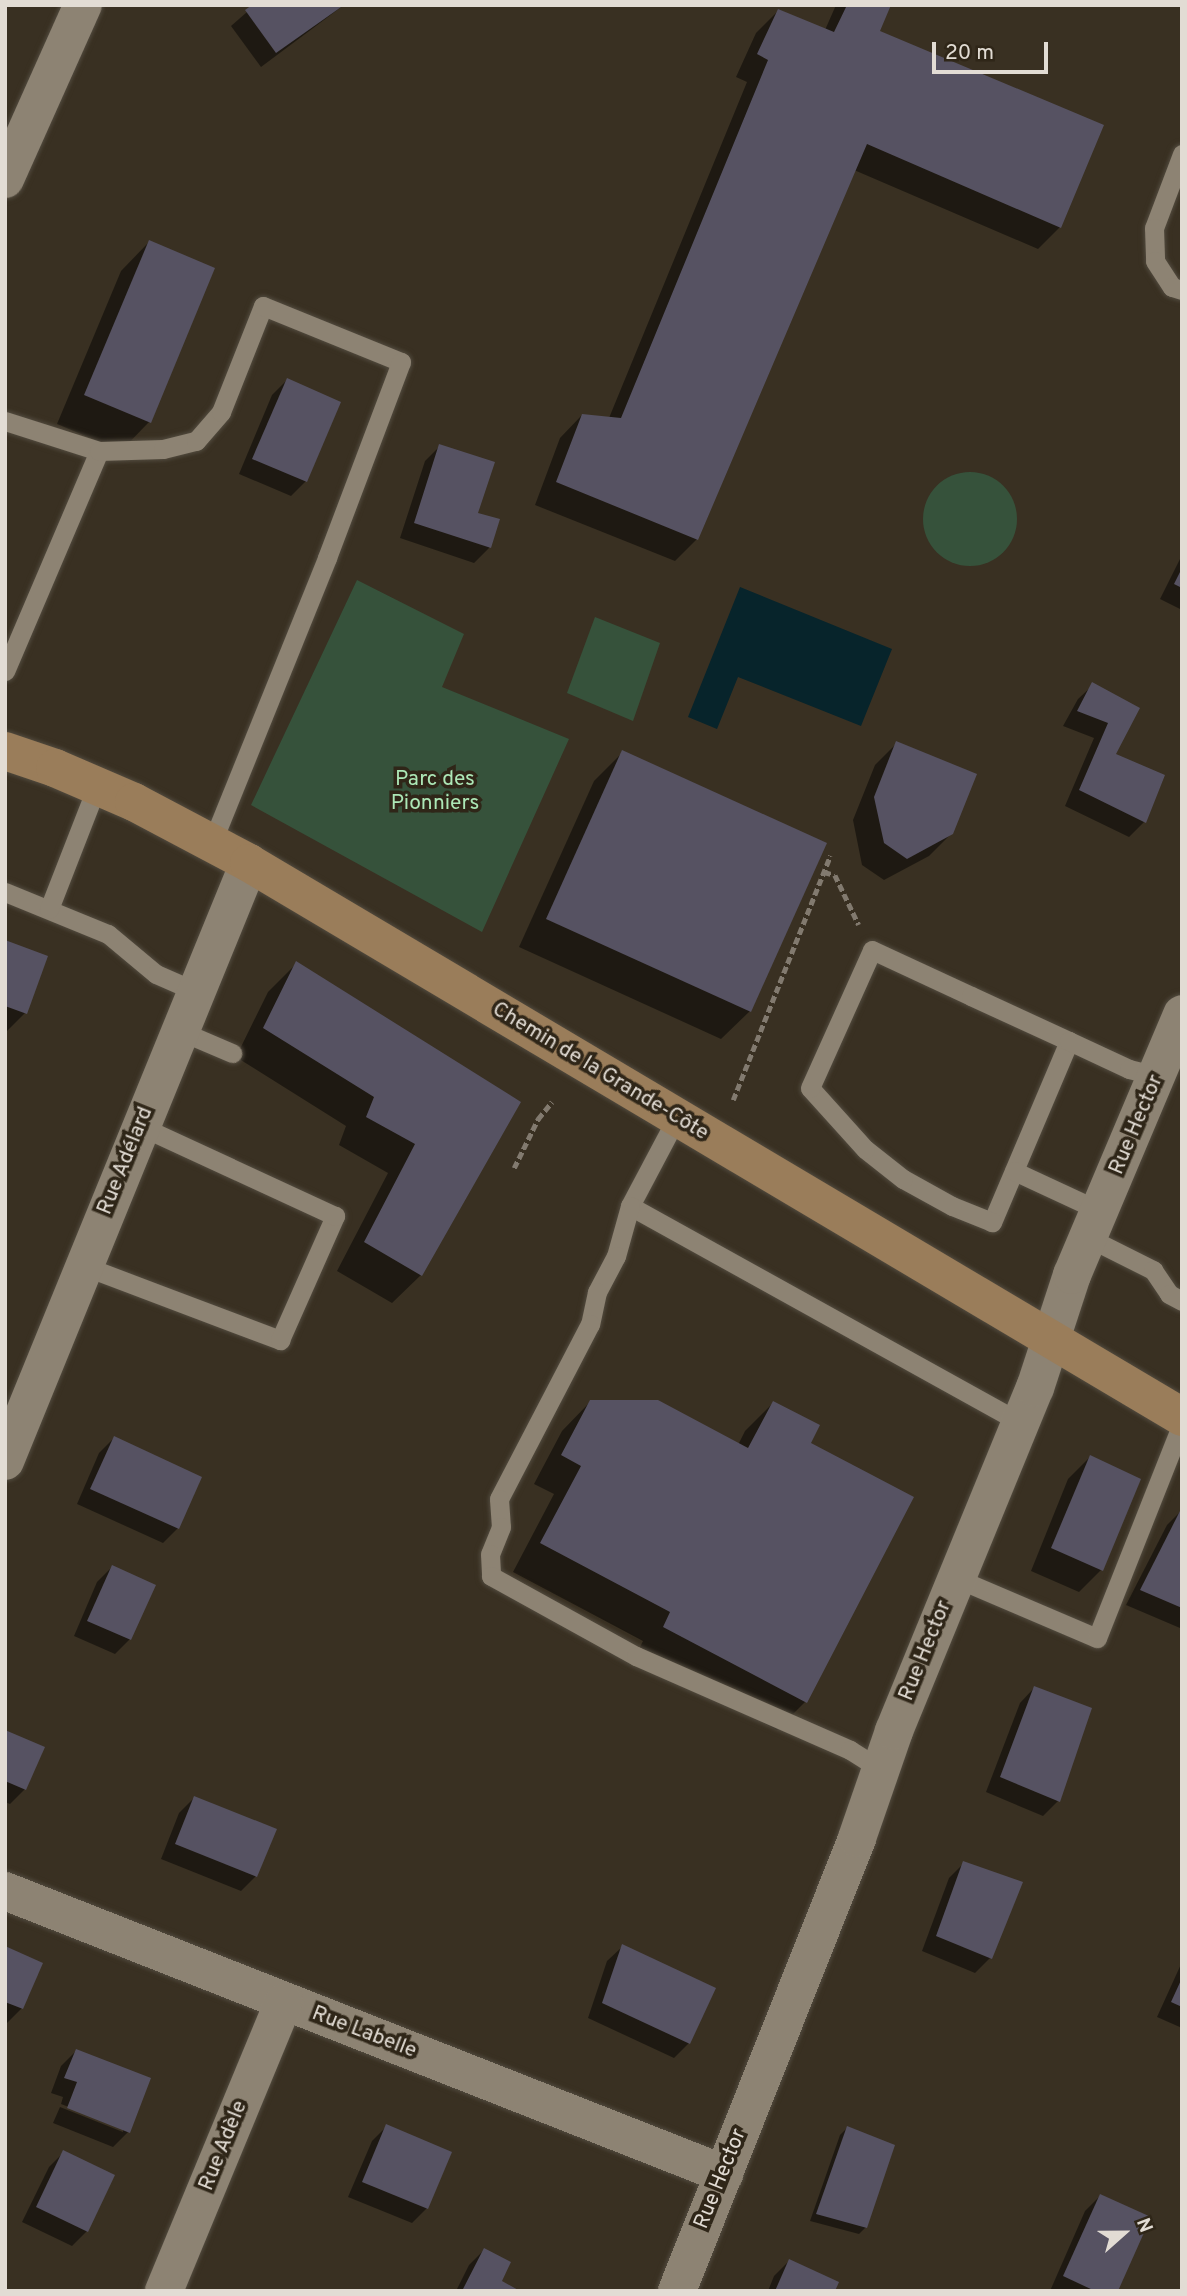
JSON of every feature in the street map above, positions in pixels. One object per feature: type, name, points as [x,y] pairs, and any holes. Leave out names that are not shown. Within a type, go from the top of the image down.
[{"type":"main road","name":"Chemin de la Grande-Côte","points":[[5,751],[97,786],[212,842],[351,921],[676,1119],[1182,1417]]},
{"type":"street","points":[[5,179],[83,5]]},
{"type":"street","name":"Rue Adélard","points":[[5,1461],[178,1030],[249,863]]},
{"type":"street","name":"Rue Hector","points":[[677,2291],[862,1826],[880,1769],[1021,1423],[1072,1275],[1182,1014]]},
{"type":"street","name":"Rue Labelle","points":[[5,1891],[724,2174]]},
{"type":"street","name":"Rue Adèle","points":[[164,2291],[284,2002]]},
{"type":"lane","points":[[1177,289],[1155,261],[1154,228],[1182,154]]},
{"type":"lane","points":[[5,421],[99,451],[163,449],[196,441],[221,412],[263,306],[401,362],[327,558],[212,842]]},
{"type":"lane","points":[[5,671],[99,451]]},
{"type":"lane","points":[[49,909],[97,786]]},
{"type":"lane","points":[[5,892],[108,934],[156,974],[195,991]]},
{"type":"lane","points":[[1069,1041],[992,1222],[952,1206],[903,1179],[865,1149],[810,1088],[872,950],[1069,1041],[1129,1069],[1157,1076]]},
{"type":"lane","points":[[178,1030],[232,1053]]},
{"type":"lane","points":[[676,1119],[630,1206],[615,1256],[597,1292],[590,1324],[499,1499],[501,1527],[490,1554],[491,1576],[636,1656],[850,1750],[880,1769]]},
{"type":"lane","points":[[84,1266],[280,1340],[335,1216],[140,1126]]},
{"type":"lane","points":[[1014,1171],[1095,1225],[1153,1270],[1169,1294],[1182,1301]]},
{"type":"lane","points":[[630,1206],[1021,1423]]},
{"type":"lane","points":[[956,1578],[1097,1638],[1182,1423]]},
{"type":"path","points":[[733,1100],[830,856]]},
{"type":"path","points":[[824,872],[835,875],[872,950]]},
{"type":"path","points":[[514,1168],[538,1119],[552,1102]]},
{"type":"green space","points":[[970,472],[988,476],[1003,486],[1013,501],[1017,519],[1013,537],[1003,552],[988,562],[970,566],[952,562],[937,552],[927,537],[923,519],[927,501],[937,486],[952,476]]},
{"type":"green space","name":"Parc des Pionniers","points":[[357,580],[464,634],[442,687],[569,739],[482,932],[251,805]]},
{"type":"green space","points":[[595,617],[660,643],[633,721],[567,693]]},
{"type":"water","points":[[740,587],[892,649],[861,726],[738,677],[717,729],[688,717]]},
{"type":"building","points":[[252,5],[344,5],[276,53],[245,10]]},
{"type":"building","points":[[847,5],[891,5],[880,31],[1104,125],[1061,228],[867,144],[698,540],[556,482],[582,414],[621,418],[768,60],[757,54],[778,9],[834,32]]},
{"type":"building","points":[[149,240],[215,268],[151,423],[84,395]]},
{"type":"building","points":[[287,378],[341,402],[307,482],[252,459]]},
{"type":"building","points":[[439,444],[495,462],[478,513],[500,519],[491,548],[414,523]]},
{"type":"building","points":[[1182,568],[1182,588],[1174,584]]},
{"type":"building","points":[[1092,682],[1140,708],[1116,754],[1165,775],[1146,823],[1079,790],[1108,723],[1077,711]]},
{"type":"building","points":[[896,741],[977,774],[953,834],[907,859],[884,843],[874,797]]},
{"type":"building","points":[[622,750],[827,843],[751,1012],[546,919]]},
{"type":"building","points":[[5,940],[48,956],[27,1014],[5,1006]]},
{"type":"building","points":[[296,961],[521,1102],[422,1276],[364,1242],[415,1144],[366,1117],[374,1097],[263,1028]]},
{"type":"building","points":[[590,1400],[658,1400],[748,1448],[773,1401],[820,1425],[811,1443],[914,1497],[807,1703],[663,1627],[670,1612],[540,1543],[581,1466],[561,1455]]},
{"type":"building","points":[[114,1436],[202,1477],[179,1529],[90,1489]]},
{"type":"building","points":[[1090,1455],[1141,1479],[1103,1571],[1051,1548]]},
{"type":"building","points":[[1182,1507],[1182,1608],[1140,1590]]},
{"type":"building","points":[[112,1565],[156,1585],[131,1640],[87,1621]]},
{"type":"building","points":[[1034,1686],[1092,1708],[1060,1802],[1000,1777]]},
{"type":"building","points":[[5,1730],[45,1747],[26,1790],[5,1781]]},
{"type":"building","points":[[194,1796],[277,1829],[257,1877],[175,1844]]},
{"type":"building","points":[[963,1861],[1023,1882],[992,1959],[936,1936]]},
{"type":"building","points":[[622,1944],[716,1988],[690,2044],[602,2003]]},
{"type":"building","points":[[5,1946],[43,1963],[23,2009],[5,2002]]},
{"type":"building","points":[[1182,1978],[1182,2007],[1171,2002]]},
{"type":"building","points":[[76,2049],[151,2078],[130,2133],[67,2108],[77,2082],[64,2078]]},
{"type":"building","points":[[386,2124],[452,2152],[428,2209],[362,2182]]},
{"type":"building","points":[[847,2126],[895,2145],[867,2228],[816,2214]]},
{"type":"building","points":[[63,2150],[115,2175],[88,2232],[36,2207]]},
{"type":"building","points":[[1100,2194],[1151,2217],[1118,2291],[1095,2291],[1063,2276]]},
{"type":"building","points":[[484,2248],[511,2262],[502,2281],[520,2291],[462,2291]]},
{"type":"building","points":[[789,2259],[839,2282],[835,2291],[775,2291]]}]
